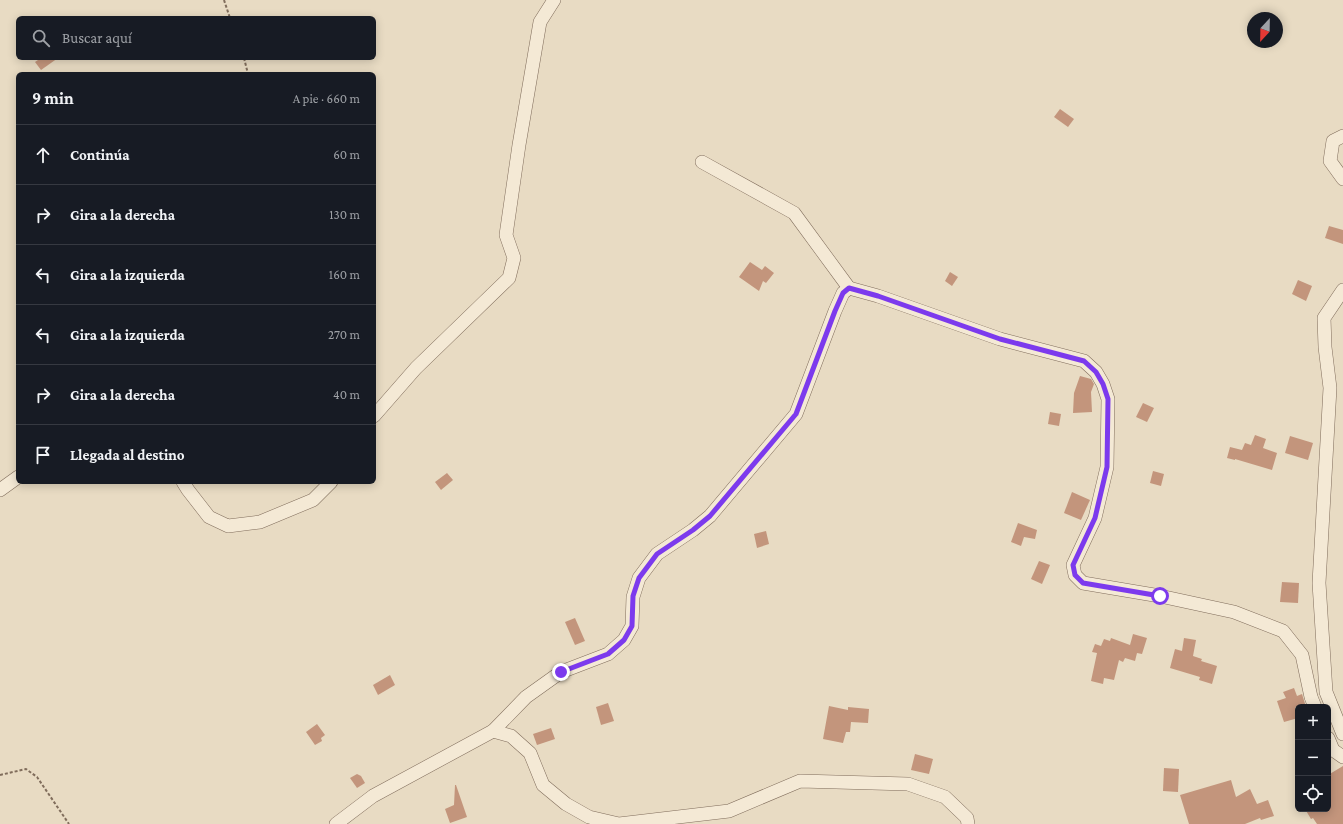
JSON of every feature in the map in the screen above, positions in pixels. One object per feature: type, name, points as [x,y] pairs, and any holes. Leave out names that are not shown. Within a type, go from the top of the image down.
[{"type":"street","points":[[376,414],[416,368],[509,278],[514,258],[506,235],[519,145],[540,22],[554,0]]},
{"type":"street","points":[[1343,136],[1333,141],[1330,161],[1343,179]]},
{"type":"street","points":[[702,162],[794,213],[849,288],[878,296],[1000,339],[1084,361],[1096,372],[1103,384],[1108,399],[1107,467],[1095,518],[1073,565],[1075,575],[1083,583],[1160,596],[1234,612],[1282,631],[1302,655],[1314,704]]},
{"type":"street","points":[[336,824],[373,796],[493,731],[526,697],[561,672],[608,654],[624,640],[632,626],[633,596],[639,578],[657,554],[693,530],[710,516],[796,414],[835,311],[843,293],[849,288]]},
{"type":"street","points":[[1343,290],[1324,318],[1325,346],[1330,388],[1319,583],[1326,692],[1343,734]]},
{"type":"street","points":[[0,490],[16,478]]},
{"type":"street","points":[[184,484],[209,518],[228,526],[260,522],[313,500],[329,484]]},
{"type":"street","points":[[493,731],[511,736],[530,753],[544,785],[566,804],[589,817],[619,824],[729,811],[800,781],[908,784],[945,797],[967,818],[968,824]]},
{"type":"street","points":[[1329,740],[1333,750],[1343,757]]},
{"type":"path","points":[[224,0],[229,16]]},
{"type":"path","points":[[244,60],[248,72]]},
{"type":"path","points":[[0,775],[26,769],[37,777],[69,824]]},
{"type":"building","points":[[38,60],[55,60],[41,70],[35,62]]},
{"type":"building","points":[[1060,109],[1074,119],[1068,127],[1054,117]]},
{"type":"building","points":[[1329,226],[1343,230],[1343,244],[1325,238]]},
{"type":"building","points":[[750,262],[762,270],[765,266],[774,273],[766,283],[763,281],[759,291],[739,277]]},
{"type":"building","points":[[950,272],[958,277],[952,286],[945,281]]},
{"type":"building","points":[[1298,280],[1312,286],[1306,301],[1292,294]]},
{"type":"building","points":[[1080,376],[1091,379],[1094,384],[1091,392],[1092,412],[1073,413],[1074,393]]},
{"type":"building","points":[[1143,403],[1154,408],[1147,422],[1136,417]]},
{"type":"building","points":[[1050,412],[1061,414],[1059,426],[1048,424]]},
{"type":"building","points":[[1255,435],[1266,439],[1263,448],[1277,453],[1272,470],[1227,458],[1230,447],[1242,450],[1245,443],[1251,445]]},
{"type":"building","points":[[1290,436],[1313,443],[1308,460],[1285,453]]},
{"type":"building","points":[[1153,471],[1164,474],[1161,486],[1150,483]]},
{"type":"building","points":[[447,473],[453,480],[441,490],[435,482]]},
{"type":"building","points":[[1072,492],[1090,500],[1081,520],[1064,513]]},
{"type":"building","points":[[1018,523],[1037,530],[1035,539],[1024,537],[1021,546],[1011,542]]},
{"type":"building","points":[[766,531],[769,544],[757,548],[754,534]]},
{"type":"building","points":[[1039,561],[1050,565],[1042,584],[1031,579]]},
{"type":"building","points":[[1282,582],[1299,583],[1298,603],[1280,602]]},
{"type":"building","points":[[575,618],[585,641],[575,645],[565,622]]},
{"type":"building","points":[[1133,634],[1147,638],[1142,654],[1137,653],[1135,661],[1125,658],[1123,662],[1119,660],[1114,680],[1104,678],[1103,684],[1091,681],[1097,653],[1092,652],[1095,644],[1101,646],[1104,639],[1110,641],[1111,638],[1130,645]]},
{"type":"building","points":[[1184,638],[1196,640],[1193,656],[1202,659],[1201,661],[1217,666],[1212,684],[1199,680],[1200,677],[1170,668],[1175,649],[1182,651]]},
{"type":"building","points":[[390,675],[395,685],[378,695],[373,685]]},
{"type":"building","points":[[1294,688],[1297,696],[1302,694],[1305,704],[1295,704],[1295,719],[1284,722],[1277,701],[1286,698],[1283,692]]},
{"type":"building","points":[[608,703],[614,721],[601,725],[596,707]]},
{"type":"building","points":[[829,706],[848,710],[848,707],[869,709],[868,723],[851,722],[850,732],[846,732],[843,743],[823,739]]},
{"type":"building","points":[[317,724],[325,735],[321,738],[322,741],[315,745],[306,732]]},
{"type":"building","points":[[551,728],[555,739],[537,745],[533,734]]},
{"type":"building","points":[[915,754],[933,759],[929,774],[911,770]]},
{"type":"building","points":[[1343,766],[1343,824],[1317,824],[1313,818],[1311,819],[1307,812],[1331,812],[1331,773]]},
{"type":"building","points":[[1164,768],[1179,769],[1178,792],[1163,791]]},
{"type":"building","points":[[357,774],[361,776],[365,783],[357,788],[350,778]]},
{"type":"building","points":[[1231,780],[1236,797],[1250,789],[1257,804],[1268,800],[1274,816],[1261,820],[1260,818],[1245,824],[1189,824],[1180,795]]},
{"type":"building","points":[[455,785],[467,817],[450,823],[445,809],[454,805]]},
{"type":"route","points":[[561,672],[608,654],[624,640],[632,626],[633,596],[639,578],[657,554],[693,530],[710,516],[796,414],[835,311],[843,293],[849,288],[878,296],[1000,339],[1084,361],[1096,372],[1103,384],[1108,399],[1109,424],[1107,467],[1095,518],[1073,565],[1075,575],[1083,583],[1160,596]]}]
